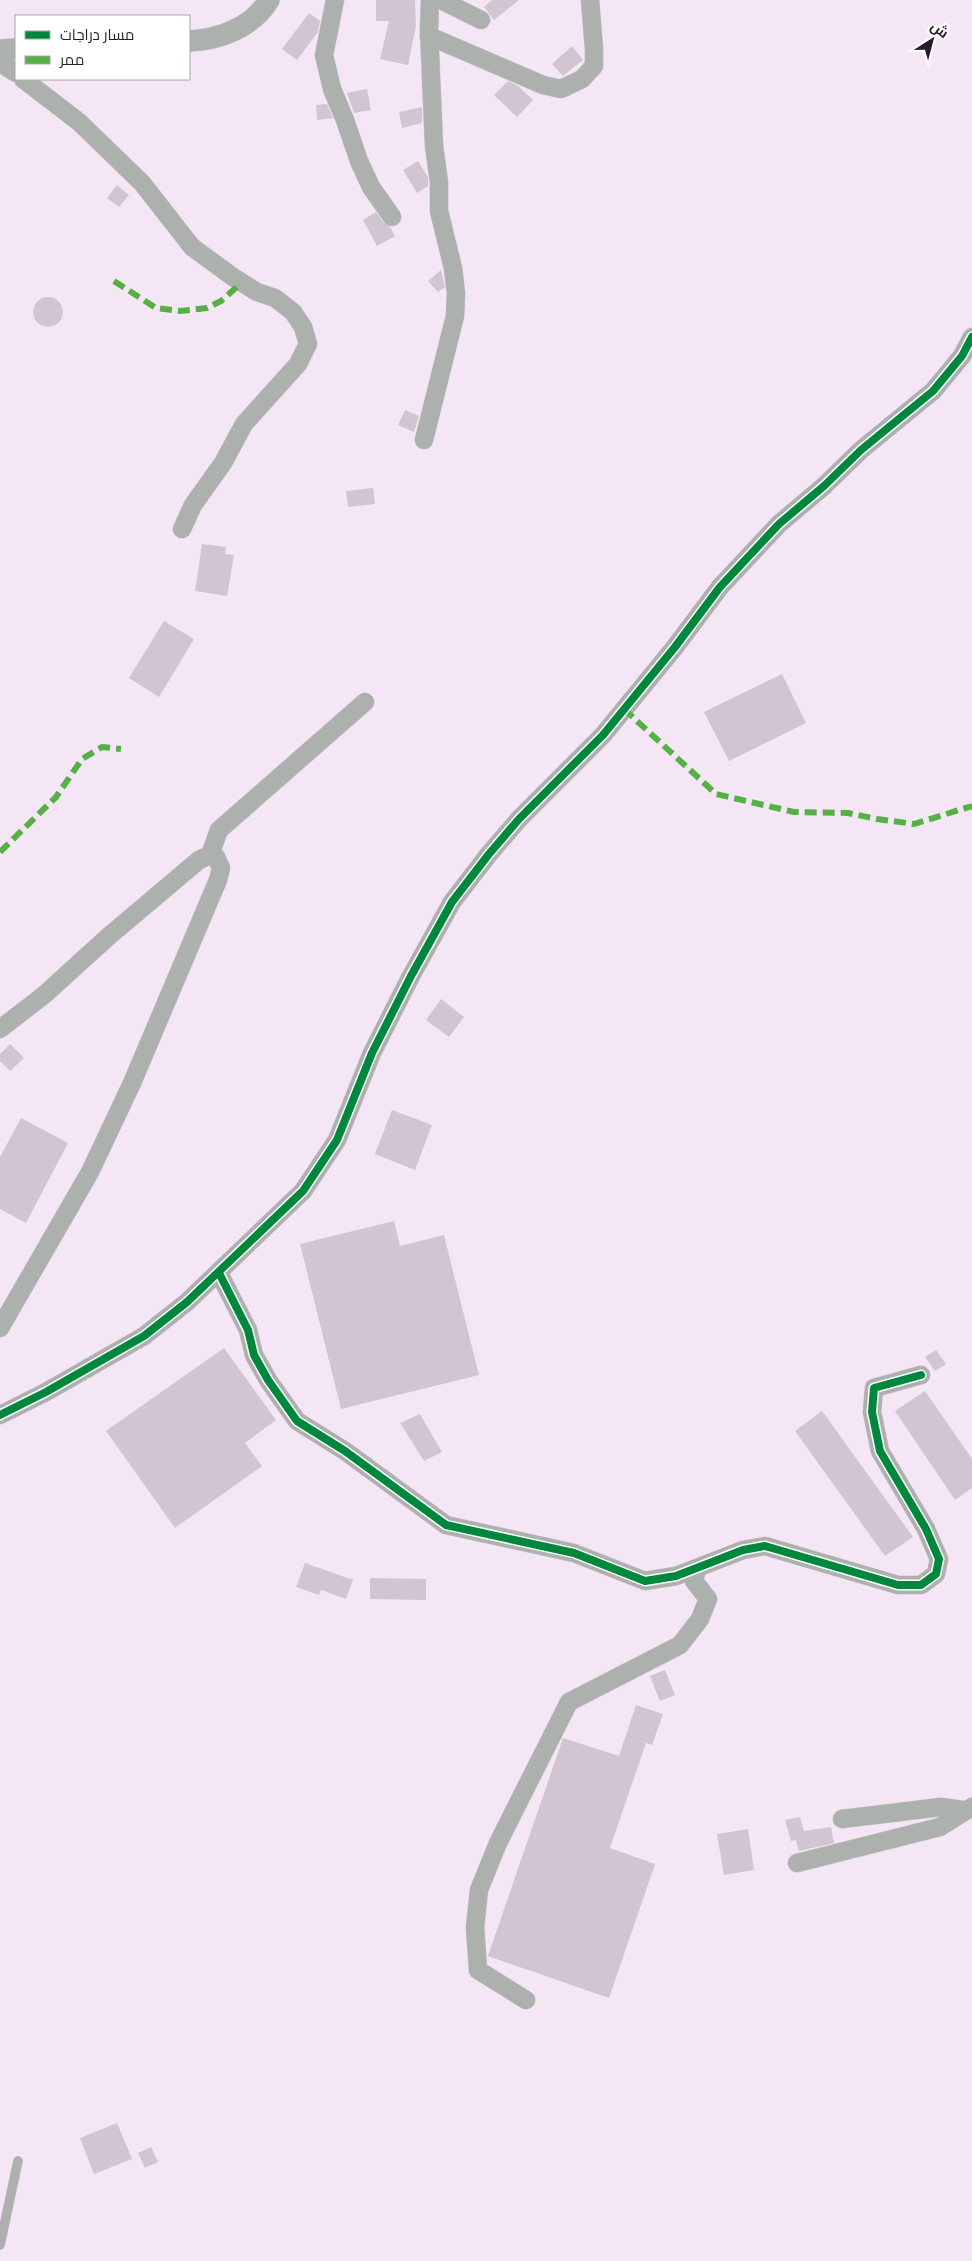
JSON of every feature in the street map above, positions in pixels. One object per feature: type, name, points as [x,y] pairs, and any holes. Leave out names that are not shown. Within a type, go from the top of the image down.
[{"type":"street","points":[[190,41],[203,41],[228,34],[246,23],[269,0]]},
{"type":"street","points":[[334,0],[324,55],[332,89],[346,120],[359,162],[371,187],[392,217]]},
{"type":"street","points":[[424,440],[455,316],[456,293],[439,211],[439,182],[434,146],[429,36],[430,0]]},
{"type":"street","points":[[441,0],[481,20]]},
{"type":"street","points":[[429,36],[543,85],[561,89],[582,79],[594,66],[590,0]]},
{"type":"street","points":[[0,50],[15,49]]},
{"type":"street","points":[[0,63],[15,72]]},
{"type":"street","points":[[25,80],[79,122],[142,183],[192,247],[233,277],[281,303],[293,312],[303,327],[308,344],[298,364],[244,424],[223,463],[193,505],[182,529]]},
{"type":"street","points":[[0,1415],[46,1392],[144,1336],[187,1302],[219,1273],[303,1191],[337,1140],[372,1053],[410,976],[452,902],[489,854],[519,819],[603,735],[675,647],[720,587],[779,524],[824,486],[833,475],[861,450],[933,391],[962,356],[972,337]]},
{"type":"street","points":[[0,1029],[44,995],[109,936],[200,860],[210,855],[219,830],[365,702]]},
{"type":"street","points":[[0,1328],[90,1172],[132,1083],[218,880],[221,868],[216,857],[210,855]]},
{"type":"street","points":[[219,1273],[248,1330],[254,1355],[268,1380],[297,1421],[345,1450],[446,1525],[574,1553],[645,1581],[676,1576],[743,1550],[765,1546],[898,1585],[921,1585],[936,1574],[939,1559],[926,1529],[880,1451],[872,1412],[874,1388],[921,1375]]},
{"type":"street","points":[[526,2000],[478,1970],[475,1927],[479,1890],[498,1842],[568,1702],[680,1645],[700,1619],[708,1599],[694,1582],[697,1569]]},
{"type":"street","points":[[842,1819],[941,1808],[968,1808]]},
{"type":"street","points":[[797,1864],[940,1827],[968,1808]]},
{"type":"lane","points":[[0,2245],[18,2161]]},
{"type":"building","points":[[376,0],[415,0],[416,26],[408,65],[380,59],[389,21],[376,21]]},
{"type":"building","points":[[492,0],[519,0],[494,20],[484,7]]},
{"type":"building","points":[[309,13],[320,21],[318,32],[297,60],[282,49]]},
{"type":"building","points":[[572,46],[583,60],[563,76],[552,64]]},
{"type":"building","points":[[508,81],[518,86],[533,100],[517,117],[494,95]]},
{"type":"building","points":[[367,89],[371,110],[354,113],[347,93]]},
{"type":"building","points":[[327,104],[333,118],[317,120],[316,105]]},
{"type":"building","points":[[422,107],[422,123],[402,128],[399,112]]},
{"type":"building","points":[[418,161],[428,177],[428,186],[417,193],[403,170]]},
{"type":"building","points":[[117,185],[129,195],[119,207],[107,198]]},
{"type":"building","points":[[376,212],[384,223],[390,227],[395,236],[377,246],[363,220]]},
{"type":"building","points":[[441,270],[445,287],[438,292],[428,281]]},
{"type":"building","points":[[48,297],[59,301],[63,312],[59,323],[48,327],[37,323],[33,312],[37,301]]},
{"type":"building","points":[[405,410],[419,416],[414,432],[398,425]]},
{"type":"building","points":[[373,488],[375,504],[348,507],[346,491]]},
{"type":"building","points":[[202,544],[226,547],[225,554],[234,555],[227,596],[195,591]]},
{"type":"building","points":[[164,621],[194,639],[159,697],[129,678]]},
{"type":"building","points":[[782,674],[806,723],[729,761],[704,712]]},
{"type":"building","points":[[441,999],[464,1017],[449,1037],[426,1020]]},
{"type":"building","points":[[10,1044],[24,1058],[10,1071],[0,1061],[0,1054]]},
{"type":"building","points":[[392,1110],[432,1125],[415,1170],[375,1154]]},
{"type":"building","points":[[21,1118],[68,1143],[26,1223],[0,1209],[0,1157]]},
{"type":"building","points":[[394,1221],[400,1246],[444,1235],[479,1375],[341,1409],[300,1244]]},
{"type":"building","points":[[224,1348],[276,1420],[245,1443],[262,1466],[175,1528],[106,1431]]},
{"type":"building","points":[[936,1350],[946,1364],[935,1371],[925,1357]]},
{"type":"building","points":[[925,1391],[972,1459],[972,1488],[955,1500],[895,1411]]},
{"type":"building","points":[[822,1411],[913,1537],[885,1556],[795,1431]]},
{"type":"building","points":[[420,1414],[442,1452],[424,1461],[400,1423]]},
{"type":"building","points":[[305,1563],[353,1580],[346,1599],[321,1590],[319,1595],[296,1587]]},
{"type":"building","points":[[370,1578],[426,1579],[426,1600],[370,1599]]},
{"type":"building","points":[[665,1670],[675,1695],[660,1701],[650,1676]]},
{"type":"building","points":[[636,1705],[663,1714],[652,1745],[646,1743],[610,1848],[655,1864],[609,1998],[488,1956],[563,1738],[619,1756]]},
{"type":"building","points":[[800,1817],[804,1831],[831,1827],[834,1843],[799,1851],[796,1840],[791,1841],[785,1820]]},
{"type":"building","points":[[748,1829],[754,1870],[724,1875],[717,1834]]},
{"type":"building","points":[[117,2123],[132,2159],[94,2174],[80,2138]]},
{"type":"building","points":[[151,2147],[158,2162],[145,2168],[138,2153]]},
{"type":"marked path","points":[[114,281],[156,308],[180,311],[207,308],[221,301],[241,283]]},
{"type":"marked path","points":[[624,709],[716,794],[794,812],[848,813],[914,824],[972,806]]},
{"type":"marked path","points":[[0,852],[56,797],[82,759],[102,747],[121,749]]},
{"type":"cycle path","points":[[0,1415],[46,1392],[144,1336],[187,1302],[303,1191],[337,1140],[372,1053],[411,976],[452,902],[489,854],[519,819],[603,735],[675,647],[720,587],[779,524],[824,486],[861,450],[933,391],[962,356],[972,337]]},
{"type":"cycle path","points":[[219,1273],[248,1330],[254,1355],[268,1380],[297,1421],[345,1451],[446,1525],[574,1553],[645,1581],[676,1576],[743,1550],[765,1546],[898,1585],[921,1585],[936,1574],[939,1559],[926,1529],[880,1451],[872,1412],[874,1388],[921,1375]]}]
